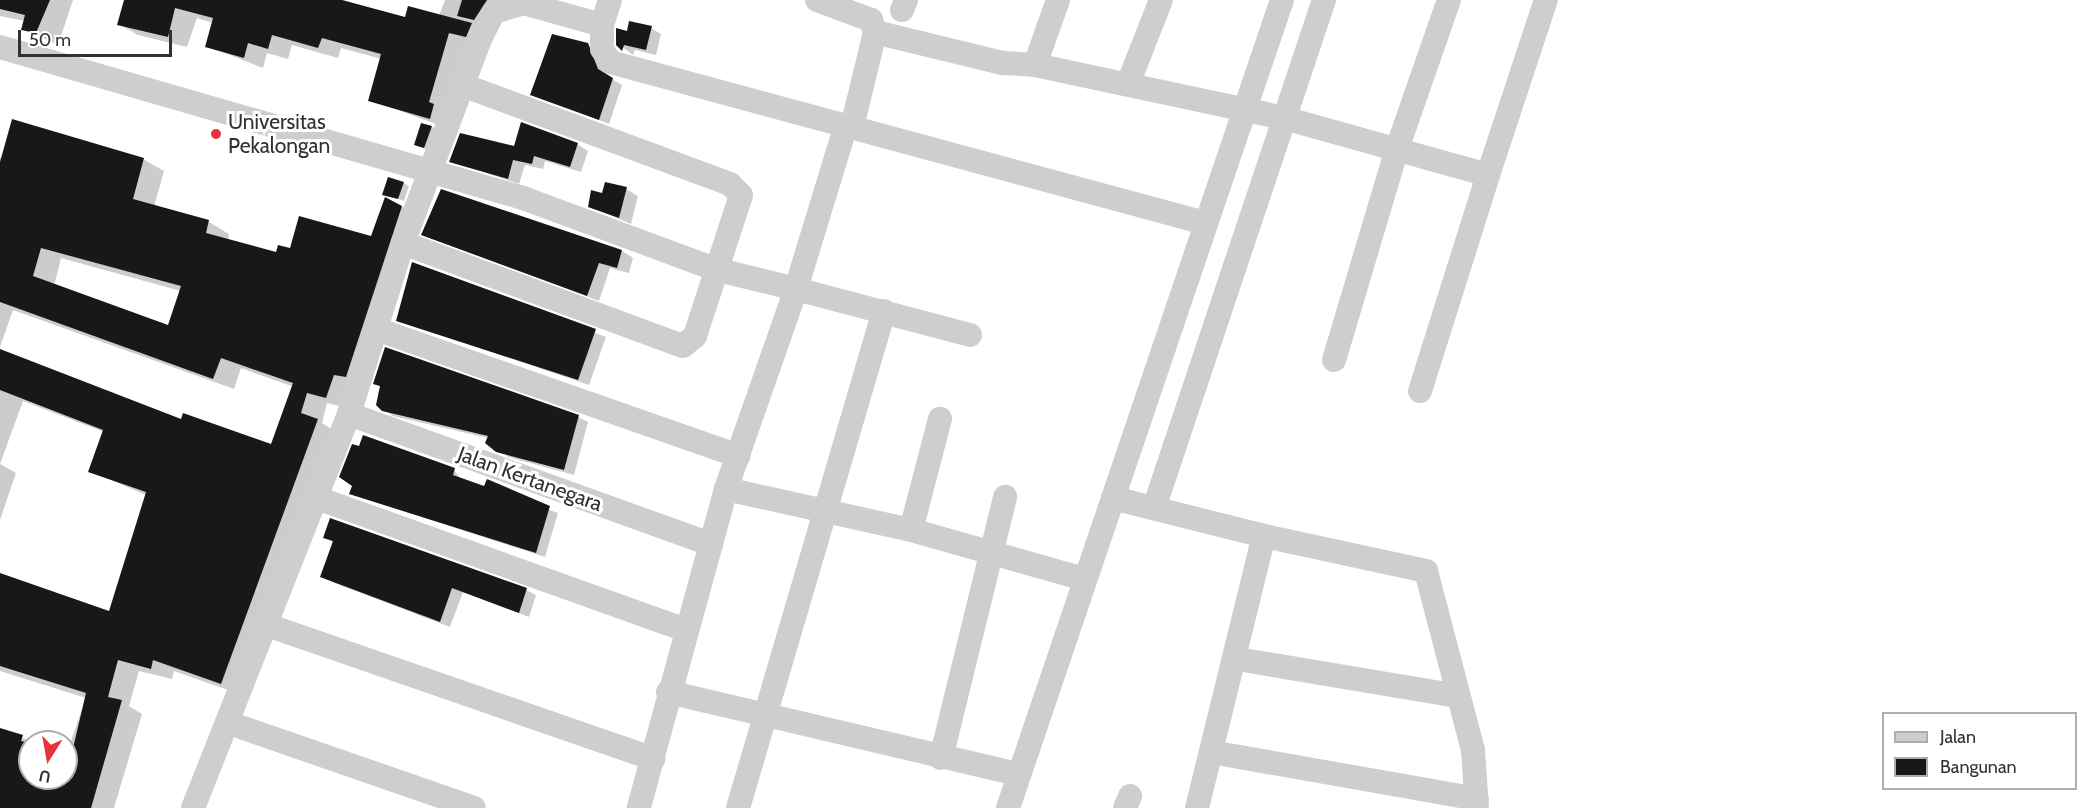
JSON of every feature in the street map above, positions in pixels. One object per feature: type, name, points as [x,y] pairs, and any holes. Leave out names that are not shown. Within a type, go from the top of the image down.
[{"type":"street","points":[[610,0],[602,25],[602,49],[610,62],[1205,223]]},
{"type":"street","points":[[639,808],[668,692],[726,489],[796,289],[849,126],[875,32],[871,20],[818,0]]},
{"type":"street","points":[[1035,65],[1058,0]]},
{"type":"street","points":[[1128,84],[1161,0]]},
{"type":"street","points":[[1008,808],[1205,223],[1241,109],[1282,0]]},
{"type":"street","points":[[1154,508],[1324,0]]},
{"type":"street","points":[[1334,360],[1397,149],[1449,0]]},
{"type":"street","points":[[1420,391],[1546,0]]},
{"type":"street","points":[[193,808],[229,723],[349,414],[403,243],[434,171],[462,85],[494,12],[523,3],[602,25]]},
{"type":"street","points":[[875,32],[1002,63],[1035,65],[1284,118],[1488,175]]},
{"type":"street","points":[[0,47],[434,171],[718,270],[970,335]]},
{"type":"street","points":[[403,243],[683,346],[695,336],[739,209],[741,195],[730,184],[462,85]]},
{"type":"street","points":[[738,808],[821,512],[884,311]]},
{"type":"street","points":[[376,329],[738,456]]},
{"type":"street","name":"Jalan Kertanegara","points":[[349,414],[711,544]]},
{"type":"street","points":[[911,530],[940,419]]},
{"type":"street","points":[[726,489],[821,512],[911,530],[1084,579]]},
{"type":"street","points":[[941,758],[1005,497]]},
{"type":"street","points":[[317,498],[686,630]]},
{"type":"street","points":[[1113,498],[1264,536],[1424,568],[1473,750],[1477,804],[1211,752]]},
{"type":"street","points":[[1197,808],[1237,659],[1264,536]]},
{"type":"street","points":[[267,625],[653,759]]},
{"type":"street","points":[[1237,659],[1459,696]]},
{"type":"street","points":[[668,692],[763,713],[941,758],[1018,774]]},
{"type":"street","points":[[229,723],[474,808]]},
{"type":"building","points":[[0,0],[50,0],[36,33],[21,30],[25,15],[0,9]]},
{"type":"building","points":[[124,0],[342,0],[405,17],[408,6],[472,23],[466,37],[449,33],[429,102],[434,104],[430,119],[368,101],[381,54],[322,38],[318,48],[272,35],[268,49],[248,43],[244,58],[205,47],[213,18],[175,8],[168,37],[117,25]]},
{"type":"building","points":[[462,0],[487,0],[474,20],[457,16]]},
{"type":"building","points":[[629,21],[652,26],[646,50],[624,45],[622,51],[616,45],[616,28],[627,31]]},
{"type":"building","points":[[552,34],[588,43],[598,69],[613,78],[599,120],[530,95]]},
{"type":"building","points":[[12,119],[144,158],[133,199],[209,220],[206,233],[276,252],[278,245],[290,248],[299,216],[371,236],[385,197],[402,206],[346,377],[334,375],[326,398],[307,393],[301,413],[318,419],[221,684],[153,660],[151,669],[118,660],[108,697],[122,700],[91,808],[0,808],[0,728],[18,733],[18,790],[78,790],[77,730],[86,693],[0,666],[0,573],[109,611],[146,492],[88,472],[103,430],[0,390],[0,349],[181,419],[183,413],[271,444],[293,383],[221,358],[213,379],[0,302],[0,162]],"holes":[[[41,248],[181,286],[168,325],[33,276]]]},
{"type":"building","points":[[521,122],[578,143],[570,167],[534,156],[532,164],[513,160],[508,179],[449,162],[460,133],[514,146]]},
{"type":"building","points":[[421,123],[432,126],[424,148],[414,145]]},
{"type":"building","points":[[388,177],[404,182],[398,199],[382,195]]},
{"type":"building","points":[[605,182],[627,187],[619,218],[588,207],[591,190],[602,193]]},
{"type":"building","points":[[441,189],[622,250],[617,268],[599,263],[587,296],[421,235]]},
{"type":"building","points":[[412,262],[596,329],[578,380],[396,321]]},
{"type":"building","points":[[385,347],[579,415],[564,470],[496,452],[485,443],[488,436],[382,411],[376,405],[380,386],[373,384]]},
{"type":"building","points":[[363,435],[455,468],[453,475],[484,486],[487,479],[550,506],[536,553],[349,494],[352,486],[339,477],[352,444],[359,446]]},
{"type":"building","points":[[330,518],[527,588],[519,613],[452,588],[440,622],[320,577],[333,541],[323,538]]},
{"type":"place","name":"Universitas Pekalongan","points":[[216,134]]}]
